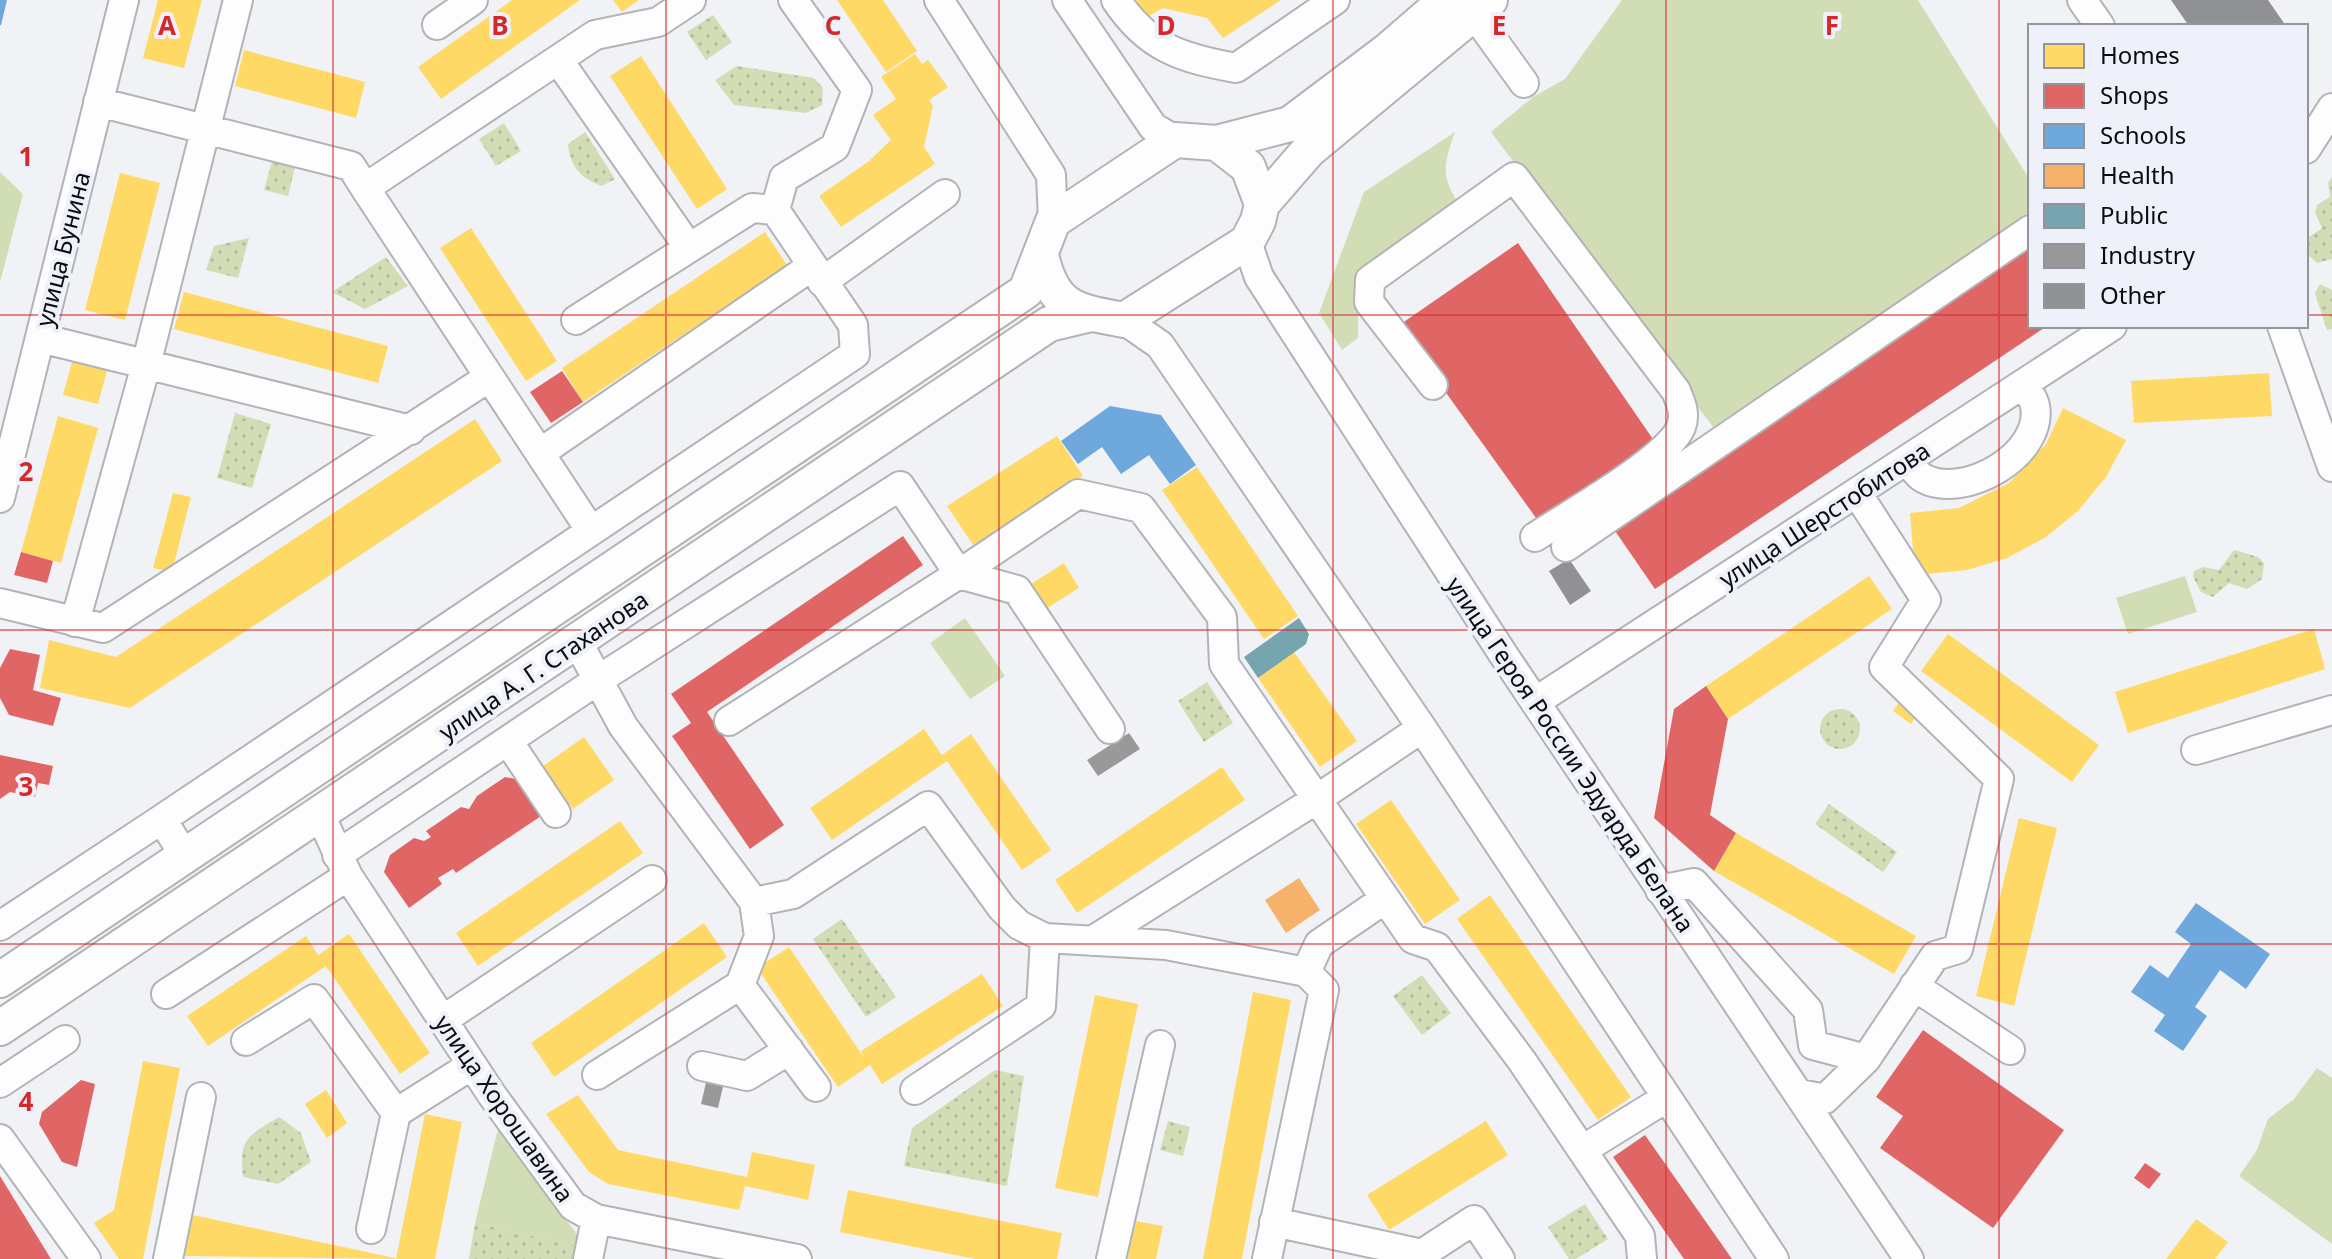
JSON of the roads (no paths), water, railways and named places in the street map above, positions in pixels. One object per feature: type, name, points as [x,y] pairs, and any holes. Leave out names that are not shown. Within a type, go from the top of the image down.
[{"type":"main road","points":[[1053,221],[1175,140],[1217,143],[1290,124],[1387,51],[1471,5]]},
{"type":"main road","points":[[1041,255],[1048,283],[1063,304],[1091,314],[1124,320],[1247,242],[1258,221],[1262,204],[1308,151],[1471,5]]},
{"type":"main road","points":[[1217,143],[1248,167],[1262,204]]},
{"type":"main road","name":"улица А. Г. Стаханова","points":[[0,980],[1026,291],[1053,221]]},
{"type":"main road","name":"улица А. Г. Стаханова","points":[[0,1028],[319,812],[578,643],[1049,324],[1091,314]]},
{"type":"street","name":"улица Бунина","points":[[0,498],[124,0]]},
{"type":"street","points":[[75,622],[146,365],[238,0]]},
{"type":"street","points":[[437,25],[473,0]]},
{"type":"street","points":[[365,188],[595,35],[658,22],[691,0]]},
{"type":"street","points":[[0,926],[855,354],[853,325],[775,210],[784,178],[835,147],[857,90],[793,0]]},
{"type":"street","points":[[939,0],[1051,175],[1053,221]]},
{"type":"street","points":[[1067,0],[1153,127],[1175,140]]},
{"type":"street","points":[[1116,0],[1149,40],[1190,60],[1236,68],[1335,0]]},
{"type":"street","points":[[2082,0],[2099,24]]},
{"type":"street","points":[[1471,5],[1524,83]]},
{"type":"street","points":[[559,61],[689,248]]},
{"type":"street","points":[[98,102],[351,166],[591,531]]},
{"type":"street","points":[[2308,146],[2332,108]]},
{"type":"street","points":[[1433,385],[1369,302],[1370,280],[1514,177],[1676,391],[1684,411],[1681,427],[1663,451],[1535,537]]},
{"type":"street","points":[[540,453],[945,194]]},
{"type":"street","points":[[576,320],[752,208],[775,210]]},
{"type":"street","points":[[1566,547],[2028,231]]},
{"type":"street","name":"улица Героя России Эдуарда Белана","points":[[1247,242],[1259,277],[1535,702],[1909,1259]]},
{"type":"street","points":[[1124,320],[1160,345],[1422,728],[1774,1259]]},
{"type":"street","name":"улица Шерстобитова","points":[[1535,702],[2109,328]]},
{"type":"street","points":[[2283,328],[2332,467]]},
{"type":"street","points":[[40,338],[411,430]]},
{"type":"street","points":[[0,603],[103,628],[488,378]]},
{"type":"street","points":[[1907,460],[1922,478],[1935,482],[1981,479],[1999,471],[2020,450],[2035,417],[2035,403],[2023,384]]},
{"type":"street","points":[[166,994],[508,741],[900,486],[959,574],[1017,590],[1110,729]]},
{"type":"street","points":[[1800,1094],[1825,1099],[1866,1059],[1935,956],[1958,949],[1999,779],[1884,667],[1926,600],[1857,493]]},
{"type":"street","points":[[729,721],[1078,494],[1141,508],[1222,617],[1224,664],[1413,939],[1437,947],[1584,1149],[1640,1236],[1642,1259]]},
{"type":"street","points":[[471,611],[497,646]]},
{"type":"street","points":[[578,643],[623,726],[754,902],[759,936],[740,985],[597,1075]]},
{"type":"street","points":[[2196,750],[2332,710]]},
{"type":"street","points":[[1092,941],[1317,799],[1422,728]]},
{"type":"street","points":[[508,741],[556,813]]},
{"type":"street","points":[[754,902],[793,894],[928,806],[1002,908],[1019,925],[1045,938],[1166,945],[1306,972],[1324,990],[1267,1259]]},
{"type":"street","name":"улица Хорошавина","points":[[319,812],[343,866],[472,1065],[573,1206],[596,1219],[797,1259]]},
{"type":"street","points":[[162,819],[185,857]]},
{"type":"street","points":[[443,1020],[652,880]]},
{"type":"street","points":[[1660,890],[1694,883],[1808,1010],[1813,1045],[1866,1059]]},
{"type":"street","points":[[1306,972],[1319,944],[1385,899]]},
{"type":"street","points":[[915,1090],[1041,1006],[1045,938]]},
{"type":"street","points":[[740,985],[816,1087]]},
{"type":"street","points":[[1914,986],[2010,1050]]},
{"type":"street","points":[[246,1041],[314,999],[396,1113]]},
{"type":"street","points":[[0,1083],[65,1040]]},
{"type":"street","points":[[1111,1259],[1160,1045]]},
{"type":"street","points":[[702,1066],[747,1076],[789,1050]]},
{"type":"street","points":[[371,1229],[396,1113],[472,1065]]},
{"type":"street","points":[[168,1259],[201,1097]]},
{"type":"street","points":[[1584,1149],[1666,1098]]},
{"type":"street","points":[[0,1139],[86,1259]]},
{"type":"street","points":[[588,1259],[596,1219]]},
{"type":"street","points":[[1274,1222],[1349,1248],[1422,1254],[1474,1220],[1500,1259]]}]
